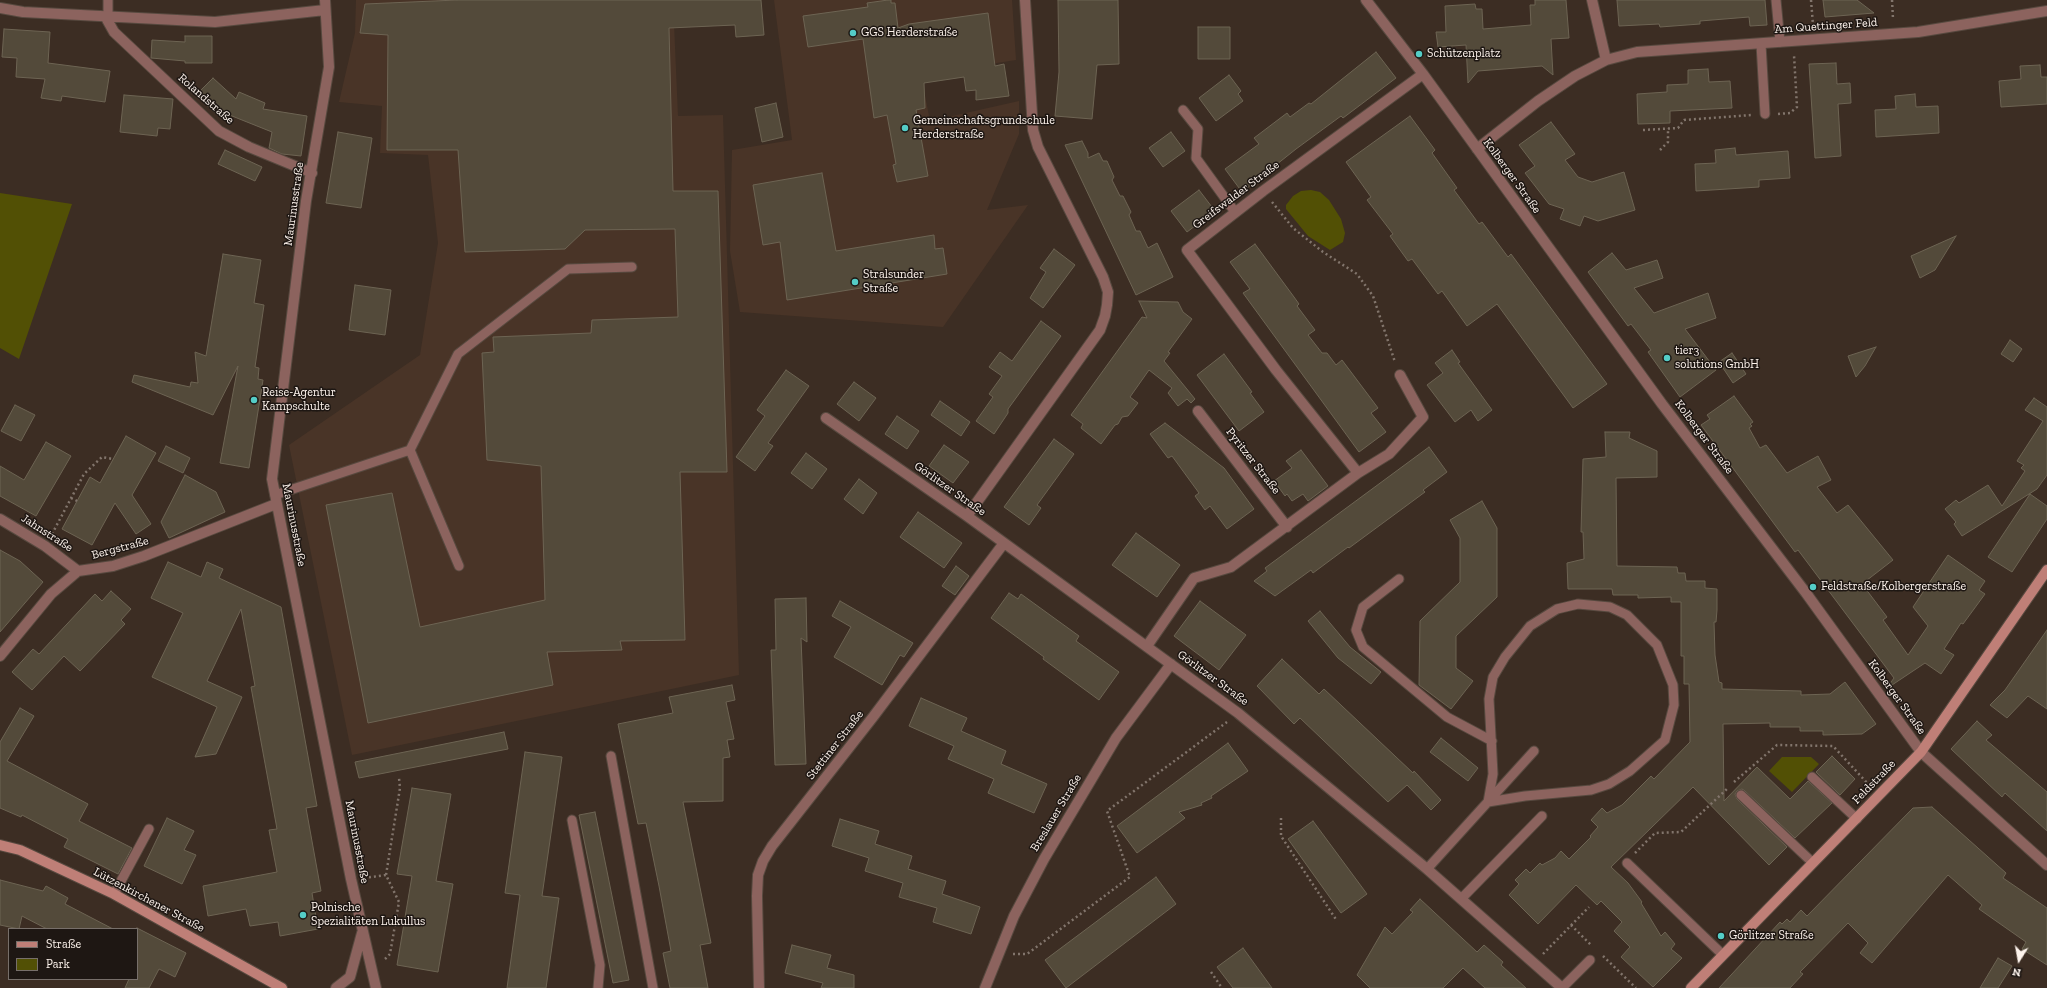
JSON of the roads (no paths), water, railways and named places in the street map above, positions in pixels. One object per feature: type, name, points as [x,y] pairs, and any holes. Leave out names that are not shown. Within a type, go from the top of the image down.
[{"type":"main road","name":"Feldstraße","points":[[1691,988],[1921,752],[2047,570]]},
{"type":"main road","name":"Lützenkirchener Straße","points":[[0,844],[20,850],[114,894],[282,988]]},
{"type":"street","points":[[967,516],[1100,330],[1107,305],[1108,292],[1103,277],[1038,147],[1033,130],[1025,0]]},
{"type":"street","name":"Kolberger Straße","points":[[1366,0],[1423,74],[1662,404],[1806,593],[1921,752],[2047,865]]},
{"type":"street","points":[[1592,0],[1606,60]]},
{"type":"street","points":[[0,8],[23,12],[215,22],[325,5]]},
{"type":"street","name":"Maurinusstraße","points":[[325,5],[329,67],[306,201],[272,478],[351,879],[376,988]]},
{"type":"street","name":"Am Quettinger Feld","points":[[1477,150],[1538,101],[1575,76],[1606,60],[1637,52],[1918,32],[2047,11]]},
{"type":"street","name":"Rolandstraße","points":[[107,16],[114,32],[219,131],[250,147],[312,172]]},
{"type":"street","name":"Greifswalder Straße","points":[[1358,473],[1276,370],[1187,250],[1263,191],[1423,74]]},
{"type":"street","points":[[1147,646],[1194,578],[1231,567],[1358,473],[1389,454],[1424,418],[1400,375]]},
{"type":"street","name":"Pyritzer Straße","points":[[1198,411],[1287,527]]},
{"type":"street","name":"Görlitzer Straße","points":[[826,418],[967,516],[1238,713],[1427,869],[1562,988]]},
{"type":"street","name":"Bergstraße","points":[[0,656],[51,594],[78,571],[113,566],[144,556],[275,499]]},
{"type":"street","name":"Jahnstraße","points":[[0,519],[45,546],[78,571]]},
{"type":"street","name":"Stettiner Straße","points":[[759,988],[757,902],[758,875],[763,861],[772,846],[873,717],[1004,543]]},
{"type":"street","name":"Breslauer Straße","points":[[985,988],[1014,916],[1044,859],[1116,738],[1171,664]]},
{"type":"street","name":"Maurinusstraße","points":[[336,988],[350,978],[363,931]]},
{"type":"lane","points":[[107,16],[108,0]]},
{"type":"lane","points":[[1776,0],[1780,42]]},
{"type":"lane","points":[[1761,44],[1765,114]]},
{"type":"lane","points":[[1183,110],[1198,129],[1196,158],[1235,212]]},
{"type":"lane","points":[[275,499],[410,450],[458,354],[568,269],[632,267]]},
{"type":"lane","points":[[410,450],[459,566]]},
{"type":"lane","points":[[1400,579],[1363,608],[1356,630],[1362,647],[1447,717],[1492,741]]},
{"type":"lane","points":[[1578,604],[1610,607],[1627,615],[1657,645],[1668,667],[1673,685],[1674,705],[1665,740],[1630,771],[1609,784],[1591,790],[1525,796],[1488,802],[1493,774],[1489,699],[1493,677],[1517,640],[1542,617],[1557,609],[1578,604]]},
{"type":"lane","points":[[1427,869],[1534,751]]},
{"type":"lane","points":[[611,756],[653,988]]},
{"type":"lane","points":[[1812,777],[1857,819]]},
{"type":"lane","points":[[1741,795],[1813,863]]},
{"type":"lane","points":[[1461,899],[1542,816]]},
{"type":"lane","points":[[572,820],[600,965],[598,988]]},
{"type":"lane","points":[[114,894],[149,829]]},
{"type":"lane","points":[[1627,863],[1723,955]]},
{"type":"lane","points":[[1562,988],[1590,960]]},
{"type":"place","name":"GGS Herderstraße","points":[[853,33]]},
{"type":"place","name":"Schützenplatz","points":[[1419,54]]},
{"type":"place","name":"Gemeinschaftsgrundschule Herderstraße","points":[[905,128]]},
{"type":"place","name":"Stralsunder Straße","points":[[855,282]]},
{"type":"place","name":"tier3 solutions GmbH","points":[[1667,358]]},
{"type":"place","name":"Reise-Agentur Kampschulte","points":[[254,400]]},
{"type":"place","name":"Feldstraße/Kolbergerstraße","points":[[1813,587]]},
{"type":"place","name":"Polnische Spezialitäten Lukullus","points":[[303,915]]},
{"type":"place","name":"Görlitzer Straße","points":[[1721,936]]}]
